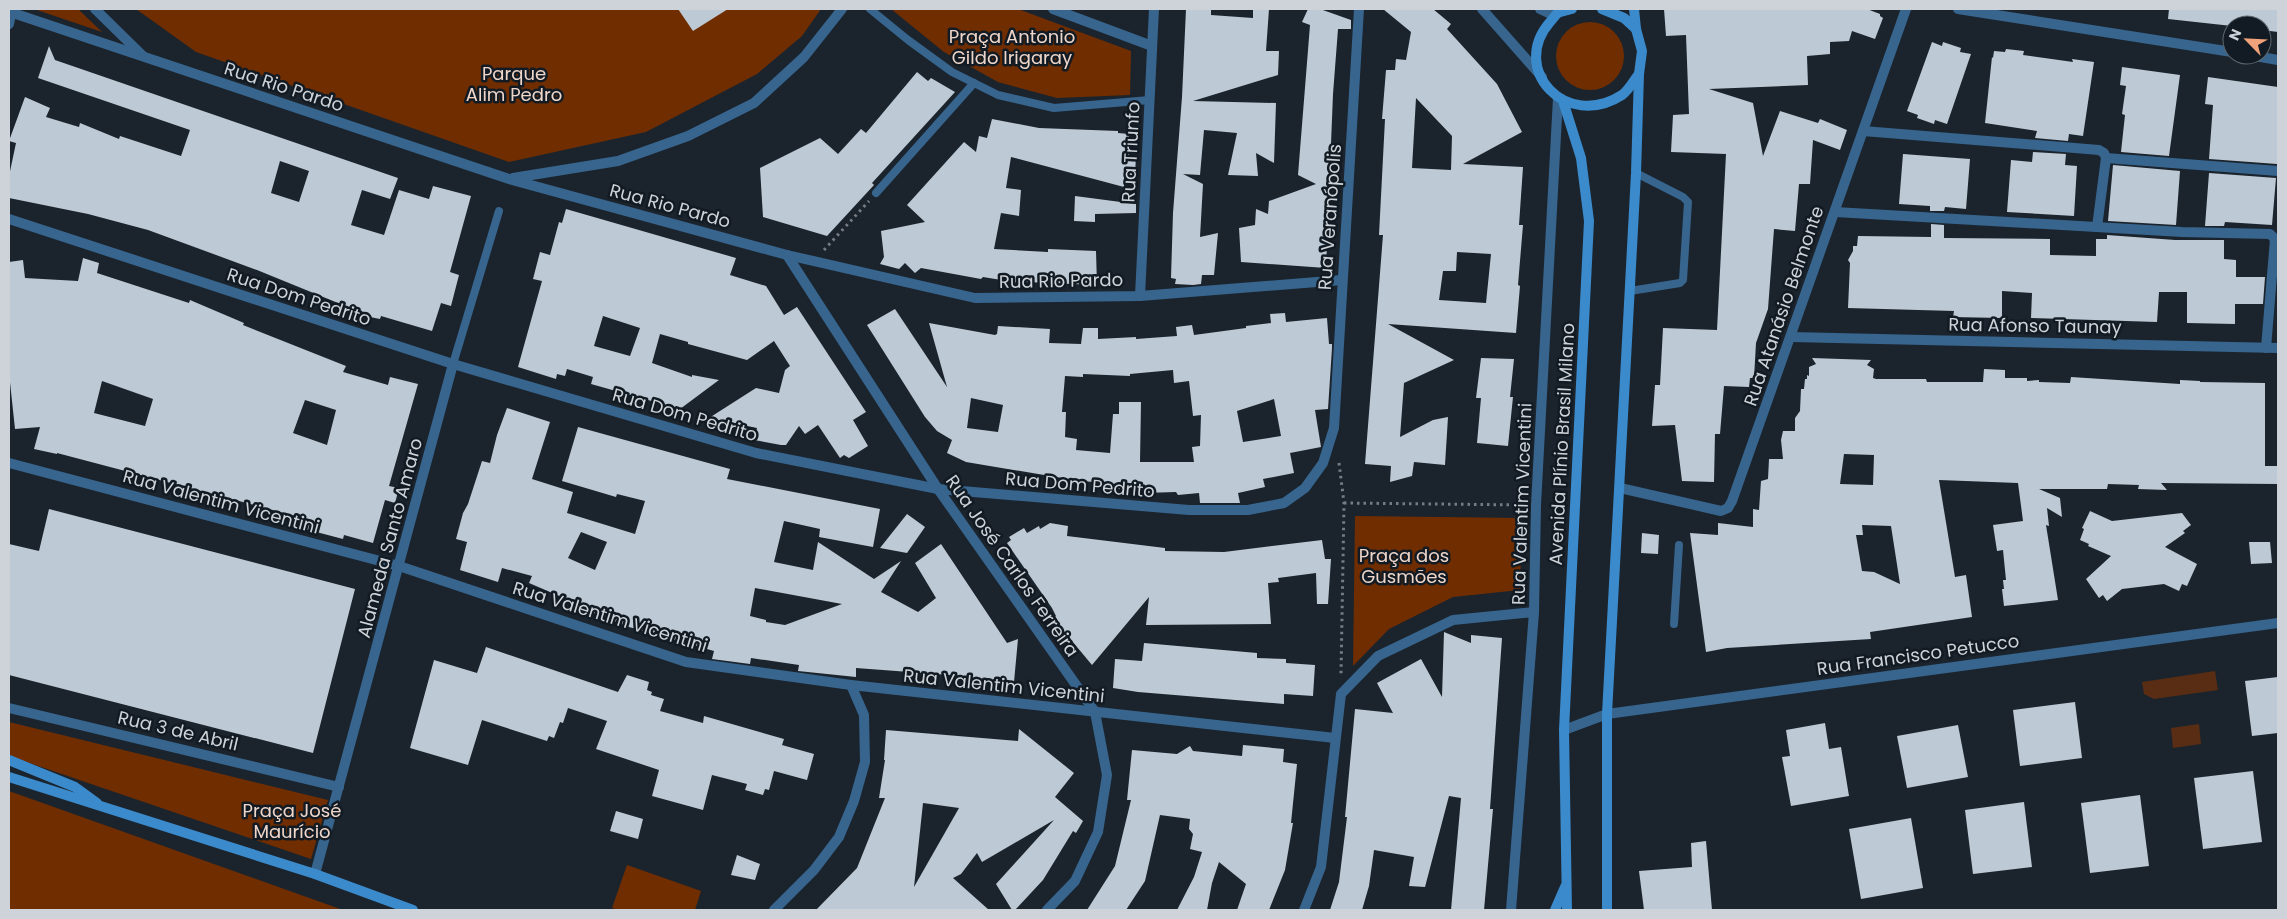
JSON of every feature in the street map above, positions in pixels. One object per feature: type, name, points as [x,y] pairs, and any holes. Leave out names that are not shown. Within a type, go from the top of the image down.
[{"type":"main road","points":[[1555,16],[1558,13],[1572,9]]},
{"type":"main road","points":[[1602,9],[1624,18],[1636,29]]},
{"type":"main road","points":[[1606,909],[1607,714],[1636,173],[1639,74],[1642,51],[1636,29],[1634,9]]},
{"type":"main road","name":"Avenida Plínio Brasil Milano","points":[[1555,16],[1543,30],[1537,47],[1538,64],[1547,88],[1561,100],[1581,158],[1589,221],[1564,730],[1565,886],[1567,910]]},
{"type":"main road","points":[[1561,100],[1590,106],[1605,102],[1623,94],[1639,74]]},
{"type":"main road","points":[[9,760],[75,787],[102,807]]},
{"type":"main road","points":[[9,777],[315,874],[413,910]]},
{"type":"main road","points":[[1555,910],[1565,886]]},
{"type":"street","points":[[95,9],[146,59]]},
{"type":"street","points":[[509,179],[618,161],[688,136],[704,128],[754,102],[804,57],[842,9]]},
{"type":"street","points":[[1053,9],[1152,46]]},
{"type":"street","name":"Rua Triunfo","points":[[1140,296],[1154,9]]},
{"type":"street","name":"Rua Veranópolis","points":[[1334,428],[1359,9]]},
{"type":"street","points":[[1482,9],[1542,78]]},
{"type":"street","points":[[1540,9],[1555,16]]},
{"type":"street","name":"Rua Atanásio Belmonte","points":[[1620,488],[1721,511],[1728,508],[1791,337],[1906,9]]},
{"type":"street","points":[[1958,9],[2222,50]]},
{"type":"street","points":[[9,24],[12,11]]},
{"type":"street","name":"Rua Rio Pardo","points":[[12,11],[146,59],[509,179],[787,255],[975,298],[1140,296],[1342,280]]},
{"type":"street","name":"Rua Valentim Vicentini","points":[[1511,910],[1534,612],[1536,505],[1561,100]]},
{"type":"street","points":[[1863,131],[2099,150],[2104,153],[2106,158],[2096,227]]},
{"type":"street","points":[[2106,158],[2278,171]]},
{"type":"street","points":[[1835,212],[2096,227],[2270,234],[2275,239],[2266,348]]},
{"type":"street","name":"Rua Dom Pedrito","points":[[9,219],[453,364],[756,454],[938,489],[1189,510],[1248,510],[1284,503],[1305,488],[1323,464],[1334,428]]},
{"type":"street","name":"Rua José Carlos Ferreira","points":[[787,255],[938,489],[1095,712],[1107,775],[1098,832],[1075,881],[1047,910]]},
{"type":"street","name":"Rua Afonso Taunay","points":[[1791,337],[2278,348]]},
{"type":"street","name":"Alameda Santo Amaro","points":[[315,874],[453,364]]},
{"type":"street","name":"Rua Valentim Vicentini","points":[[9,463],[399,566],[686,662],[852,685],[1335,738]]},
{"type":"street","points":[[1304,910],[1321,867],[1341,694],[1378,656],[1453,620],[1534,612]]},
{"type":"street","name":"Rua Francisco Petucco","points":[[1564,730],[1607,714],[2278,623]]},
{"type":"street","points":[[774,910],[814,870],[834,843],[854,801],[865,762],[864,716],[852,685]]},
{"type":"street","name":"Rua 3 de Abril","points":[[9,708],[339,787]]},
{"type":"lane","points":[[870,9],[952,72],[998,95],[1054,108],[1150,100]]},
{"type":"lane","points":[[876,193],[974,83]]},
{"type":"lane","points":[[1630,291],[1680,283],[1683,280],[1688,202],[1683,197],[1636,173]]},
{"type":"lane","name":"Alameda Santo Amaro","points":[[453,364],[499,211]]},
{"type":"lane","points":[[1674,624],[1679,545]]},
{"type":"path","points":[[814,261],[876,193]]},
{"type":"path","points":[[1341,694],[1344,503],[1536,505]]},
{"type":"green space","points":[[34,9],[78,9],[102,32]]},
{"type":"green space","name":"Parque Alim Pedro","points":[[136,9],[821,9],[802,36],[757,74],[646,132],[509,162],[196,52]]},
{"type":"green space","name":"Praça Antonio Gildo Irigaray","points":[[891,9],[1018,9],[1131,51],[1130,95],[1057,98],[998,82],[944,52]]},
{"type":"green space","points":[[1590,22],[1603,25],[1614,32],[1621,43],[1624,56],[1621,69],[1614,80],[1603,87],[1590,90],[1577,87],[1566,80],[1559,69],[1556,56],[1559,43],[1566,32],[1577,25]]},
{"type":"green space","name":"Praça dos Gusmões","points":[[1355,516],[1522,518],[1520,590],[1453,597],[1389,629],[1353,666]]},
{"type":"green space","name":"Praça José Maurício","points":[[9,722],[328,800],[311,859],[9,756]]},
{"type":"green space","points":[[9,791],[343,910],[9,910]]},
{"type":"green space","points":[[627,865],[701,891],[695,910],[618,910],[612,908]]},
{"type":"shaded area","points":[[2215,671],[2218,690],[2154,699],[2144,694],[2142,682]]},
{"type":"shaded area","points":[[2199,724],[2201,744],[2173,748],[2171,728]]},
{"type":"building","points":[[678,9],[728,9],[693,31]]},
{"type":"building","points":[[1186,9],[1211,9],[1211,15],[1253,18],[1253,9],[1269,9],[1266,51],[1279,51],[1278,75],[1193,101],[1276,103],[1274,163],[1256,153],[1258,176],[1228,175],[1237,133],[1204,130],[1200,175],[1183,174],[1203,184],[1200,237],[1218,233],[1214,275],[1202,275],[1201,284],[1193,285],[1175,284],[1176,279],[1171,278],[1173,213],[1182,97]]},
{"type":"building","points":[[1308,9],[1320,9],[1351,20],[1351,29],[1338,29],[1333,94],[1326,268],[1241,262],[1239,228],[1255,225],[1256,209],[1268,214],[1269,201],[1316,184],[1298,175],[1310,25],[1302,22]]},
{"type":"building","points":[[1383,9],[1433,9],[1451,24],[1447,29],[1497,84],[1522,132],[1463,164],[1523,167],[1519,225],[1523,225],[1516,333],[1388,324],[1454,360],[1404,383],[1400,437],[1433,420],[1448,417],[1445,465],[1414,462],[1412,476],[1390,482],[1391,466],[1365,464],[1383,235],[1379,235],[1385,119],[1382,119],[1386,70],[1395,70],[1396,59],[1406,60],[1411,32]],"holes":[[[1416,98],[1452,136],[1451,170],[1412,168]],[[1457,252],[1491,254],[1486,303],[1439,300],[1443,271],[1456,271]]]},
{"type":"building","points":[[1664,9],[1867,9],[1880,14],[1883,18],[1875,39],[1852,31],[1849,41],[1830,42],[1830,54],[1807,56],[1808,85],[1709,89],[1753,103],[1763,156],[1780,111],[1818,123],[1820,119],[1847,130],[1840,150],[1813,140],[1810,184],[1799,184],[1795,231],[1774,229],[1768,309],[1756,343],[1754,378],[1750,378],[1749,387],[1724,386],[1720,434],[1715,434],[1714,482],[1682,481],[1675,425],[1652,426],[1655,385],[1660,385],[1663,328],[1717,330],[1726,154],[1671,152],[1673,115],[1689,114],[1686,35],[1666,36]]},
{"type":"building","points":[[2169,9],[2278,9],[2278,32],[2272,31],[2272,15],[2222,15],[2222,25],[2168,19]]},
{"type":"building","points":[[1932,42],[1942,46],[1943,42],[1961,48],[1960,52],[1971,54],[1947,124],[1935,120],[1934,124],[1917,118],[1918,115],[1907,111]]},
{"type":"building","points":[[49,46],[55,60],[398,178],[390,199],[362,190],[351,225],[384,235],[399,190],[429,199],[433,186],[471,196],[450,272],[459,275],[451,306],[441,303],[432,331],[381,316],[380,319],[365,316],[365,314],[257,270],[148,230],[88,214],[9,198],[9,176],[16,143],[9,141],[25,97],[50,108],[46,117],[79,127],[80,123],[119,139],[120,136],[181,156],[190,130],[38,78]],"holes":[[[280,161],[309,171],[299,202],[271,193]]]},
{"type":"building","points":[[2006,49],[2024,51],[2023,55],[2073,62],[2072,59],[2094,62],[2083,136],[2069,134],[2068,141],[2035,138],[2037,131],[1985,123],[1992,57],[1994,51],[2005,52]]},
{"type":"building","points":[[2122,67],[2180,75],[2169,156],[2121,152],[2125,115],[2122,114],[2126,86],[2120,85]]},
{"type":"building","points":[[917,72],[928,81],[931,78],[955,92],[872,183],[874,185],[827,236],[763,217],[760,168],[820,138],[838,154],[861,129],[866,133]]},
{"type":"building","points":[[2208,77],[2278,87],[2277,164],[2209,159],[2213,105],[2205,104]]},
{"type":"building","points":[[992,119],[1039,128],[1118,131],[1118,133],[1129,134],[1129,155],[1136,155],[1135,176],[1124,175],[1124,187],[1011,157],[1006,188],[1021,190],[1019,216],[1001,213],[994,249],[1048,252],[1048,249],[1096,251],[1097,285],[1026,282],[1026,284],[983,277],[981,279],[921,268],[915,273],[905,263],[899,269],[880,264],[884,257],[881,231],[925,222],[907,205],[964,142],[976,152],[979,136],[987,138]]},
{"type":"building","points":[[2033,152],[2066,154],[2065,165],[2077,166],[2074,216],[2007,212],[2011,160],[2032,162]]},
{"type":"building","points":[[1903,154],[1970,159],[1966,209],[1945,207],[1944,211],[1930,211],[1930,206],[1899,204]]},
{"type":"building","points":[[2113,165],[2180,171],[2176,225],[2108,221]]},
{"type":"building","points":[[2209,173],[2276,178],[2272,225],[2225,222],[2224,226],[2205,226]]},
{"type":"building","points":[[1075,196],[1136,204],[1136,213],[1095,214],[1095,222],[1074,221]]},
{"type":"building","points":[[566,209],[736,258],[730,275],[766,286],[784,315],[797,307],[866,412],[853,420],[868,446],[849,458],[844,455],[840,458],[818,425],[805,434],[799,426],[786,445],[781,445],[754,440],[757,428],[709,418],[756,388],[779,393],[785,370],[790,366],[774,341],[747,360],[688,344],[688,342],[660,334],[652,363],[692,377],[692,375],[719,380],[680,409],[591,384],[593,377],[567,369],[565,376],[557,374],[556,379],[518,367],[542,281],[533,279],[540,252],[550,255],[559,222],[562,223]],"holes":[[[603,316],[640,328],[630,356],[594,346]]]},
{"type":"building","points":[[1931,224],[1944,225],[1944,238],[2050,239],[2050,255],[2096,256],[2096,239],[2107,239],[2107,235],[2175,240],[2224,240],[2224,259],[2236,260],[2236,277],[2265,277],[2263,304],[2235,304],[2235,324],[2187,323],[2187,292],[2159,292],[2157,322],[2031,318],[2032,293],[2002,291],[2002,318],[1953,317],[1954,311],[1848,308],[1850,263],[1848,260],[1853,251],[1853,246],[1857,246],[1858,236],[1931,237]]},
{"type":"building","points":[[83,258],[99,263],[97,273],[189,303],[190,300],[244,323],[243,325],[346,366],[343,372],[388,385],[390,377],[418,384],[389,486],[399,488],[395,503],[385,500],[373,543],[344,535],[343,539],[305,529],[307,519],[57,453],[34,449],[40,427],[15,429],[9,373],[9,262],[23,260],[25,278],[78,281]],"holes":[[[102,381],[153,399],[145,426],[94,413]],[[305,400],[336,410],[327,445],[293,433]]]},
{"type":"building","points":[[895,309],[947,387],[929,323],[995,335],[997,334],[998,326],[1050,329],[1049,343],[1081,344],[1083,328],[1098,328],[1098,339],[1136,337],[1136,339],[1177,336],[1176,327],[1192,325],[1194,335],[1246,328],[1246,326],[1271,323],[1270,314],[1285,313],[1286,322],[1327,318],[1329,344],[1332,344],[1328,409],[1315,410],[1321,447],[1290,453],[1294,473],[1263,479],[1265,487],[1238,493],[1240,503],[1200,503],[1199,493],[1178,495],[1176,492],[1144,493],[1144,489],[1108,489],[1109,483],[1080,481],[966,462],[947,453],[952,440],[937,431],[925,417],[867,325]],"holes":[[[1173,370],[1174,383],[1189,381],[1193,416],[1201,415],[1200,446],[1192,447],[1194,462],[1140,462],[1141,402],[1119,402],[1119,414],[1113,414],[1110,453],[1076,450],[1077,439],[1065,437],[1066,412],[1062,412],[1065,376],[1083,377],[1083,374],[1130,376],[1130,374]],[[971,398],[1003,405],[998,432],[967,428]],[[1274,399],[1281,436],[1243,442],[1237,411]]]},
{"type":"building","points":[[1481,358],[1514,359],[1510,397],[1513,397],[1508,446],[1477,443],[1481,398],[1476,398]]},
{"type":"building","points":[[1812,358],[1871,360],[1867,365],[1874,369],[1873,378],[1926,379],[1927,382],[1983,382],[1984,369],[2005,370],[2005,378],[2027,378],[2027,381],[2039,380],[2039,382],[2070,383],[2071,377],[2180,384],[2180,380],[2265,383],[2265,466],[2278,466],[2278,484],[2161,483],[2167,490],[2138,489],[2139,485],[2108,484],[2107,489],[2039,489],[2060,498],[2062,517],[2047,508],[2049,526],[2046,525],[2058,600],[2004,606],[2002,589],[2004,589],[2003,580],[2006,580],[2003,550],[1997,551],[1993,525],[2023,521],[2018,483],[1939,480],[1955,577],[1966,575],[1972,617],[1870,632],[1871,639],[1727,648],[1706,652],[1690,533],[1718,535],[1718,523],[1753,527],[1753,509],[1759,510],[1761,481],[1768,479],[1769,459],[1783,459],[1781,440],[1783,431],[1795,431],[1795,418],[1800,411],[1801,389],[1804,389],[1805,379],[1807,379],[1807,375],[1809,376],[1809,367],[1816,364]],"holes":[[[1844,454],[1874,455],[1873,485],[1840,484]],[[1862,525],[1891,526],[1900,584],[1874,572],[1862,571],[1856,535],[1863,535]]]},
{"type":"building","points":[[507,408],[550,422],[532,479],[573,492],[567,513],[635,534],[645,501],[617,494],[616,497],[562,481],[578,427],[730,469],[727,479],[880,509],[873,547],[819,537],[820,529],[784,521],[774,562],[813,570],[818,542],[874,579],[901,561],[881,592],[918,612],[936,598],[915,563],[941,544],[1007,643],[1018,639],[1014,682],[985,680],[984,689],[966,688],[963,676],[856,668],[856,677],[798,671],[799,665],[751,658],[750,664],[712,659],[714,651],[629,627],[579,607],[564,598],[529,583],[532,576],[502,568],[498,582],[460,570],[467,542],[456,539],[463,513],[468,504],[482,461],[490,463],[497,435]],"holes":[[[581,532],[607,542],[595,570],[568,558]],[[755,588],[842,604],[785,625],[766,622],[766,620],[750,616]]]},
{"type":"building","points":[[49,509],[355,589],[313,753],[9,675],[9,544],[39,551]]},
{"type":"building","points":[[2090,511],[2112,521],[2182,513],[2191,525],[2183,531],[2185,533],[2165,547],[2197,564],[2187,586],[2182,584],[2179,591],[2164,584],[2122,589],[2107,601],[2103,595],[2099,598],[2086,579],[2111,556],[2088,546],[2089,544],[2080,540],[2084,529],[2082,528]]},
{"type":"building","points":[[907,514],[925,527],[907,553],[880,548]]},
{"type":"building","points":[[1050,523],[1068,526],[1067,536],[1165,548],[1165,551],[1224,552],[1322,540],[1325,559],[1331,559],[1328,604],[1317,604],[1316,573],[1278,578],[1279,582],[1268,583],[1271,624],[1146,625],[1149,597],[1092,665],[1062,629],[1052,608],[1007,543],[1011,540],[1009,537],[1024,528],[1027,533],[1039,526],[1040,529]]},
{"type":"building","points":[[1642,533],[1659,535],[1658,554],[1641,553]]},
{"type":"building","points":[[2249,542],[2270,542],[2272,563],[2251,564]]},
{"type":"building","points":[[1444,632],[1471,643],[1471,635],[1502,638],[1490,809],[1493,809],[1484,910],[1451,910],[1461,798],[1449,796],[1425,887],[1409,886],[1414,857],[1374,850],[1369,886],[1362,910],[1330,910],[1339,882],[1347,817],[1345,817],[1355,709],[1393,713],[1377,683],[1421,659],[1442,697]]},
{"type":"building","points":[[1144,643],[1257,653],[1257,658],[1286,659],[1286,663],[1315,665],[1313,696],[1284,694],[1284,704],[1138,692],[1113,688],[1115,659],[1142,661]]},
{"type":"building","points":[[486,647],[618,692],[627,675],[649,682],[647,690],[652,692],[651,695],[664,699],[660,711],[703,723],[704,716],[784,739],[782,745],[814,754],[807,780],[774,771],[769,790],[765,789],[763,795],[745,790],[747,784],[712,775],[703,810],[652,796],[659,770],[596,749],[607,721],[568,708],[563,723],[560,722],[554,738],[549,736],[547,741],[482,720],[468,765],[410,748],[434,660],[477,673]]},
{"type":"building","points":[[2278,677],[2278,733],[2252,736],[2245,681]]},
{"type":"building","points":[[2075,702],[2082,758],[2020,766],[2013,710]]},
{"type":"building","points":[[1825,723],[1829,749],[1841,747],[1849,796],[1791,806],[1782,757],[1790,756],[1786,730]]},
{"type":"building","points":[[1958,725],[1968,777],[1907,788],[1897,736]]},
{"type":"building","points":[[1019,729],[1074,773],[1055,797],[1083,821],[1076,833],[1073,831],[1043,880],[1015,910],[1012,910],[996,884],[1054,820],[982,862],[977,853],[961,874],[953,878],[989,910],[816,910],[857,868],[885,798],[879,798],[885,760],[886,730],[1018,741]],"holes":[[[923,803],[959,808],[914,887]]]},
{"type":"building","points":[[1243,745],[1284,749],[1283,762],[1297,764],[1291,823],[1293,823],[1285,870],[1269,910],[1237,910],[1246,884],[1219,862],[1212,883],[1207,910],[1177,910],[1194,877],[1202,852],[1190,849],[1193,834],[1189,829],[1190,819],[1160,815],[1145,881],[1126,910],[1087,910],[1115,866],[1131,800],[1127,800],[1132,750],[1177,754],[1190,746],[1193,751],[1242,756]]},
{"type":"building","points":[[2253,771],[2262,842],[2203,849],[2194,778]]},
{"type":"building","points":[[2140,795],[2149,866],[2090,873],[2081,803]]},
{"type":"building","points":[[2024,802],[2032,867],[1973,874],[1965,810]]},
{"type":"building","points":[[616,811],[643,819],[638,839],[610,831]]},
{"type":"building","points":[[1911,818],[1923,888],[1861,899],[1849,829]]},
{"type":"building","points":[[1706,841],[1712,910],[1644,910],[1639,871],[1692,867],[1691,843]]},
{"type":"building","points":[[737,855],[760,864],[755,880],[731,875]]}]
